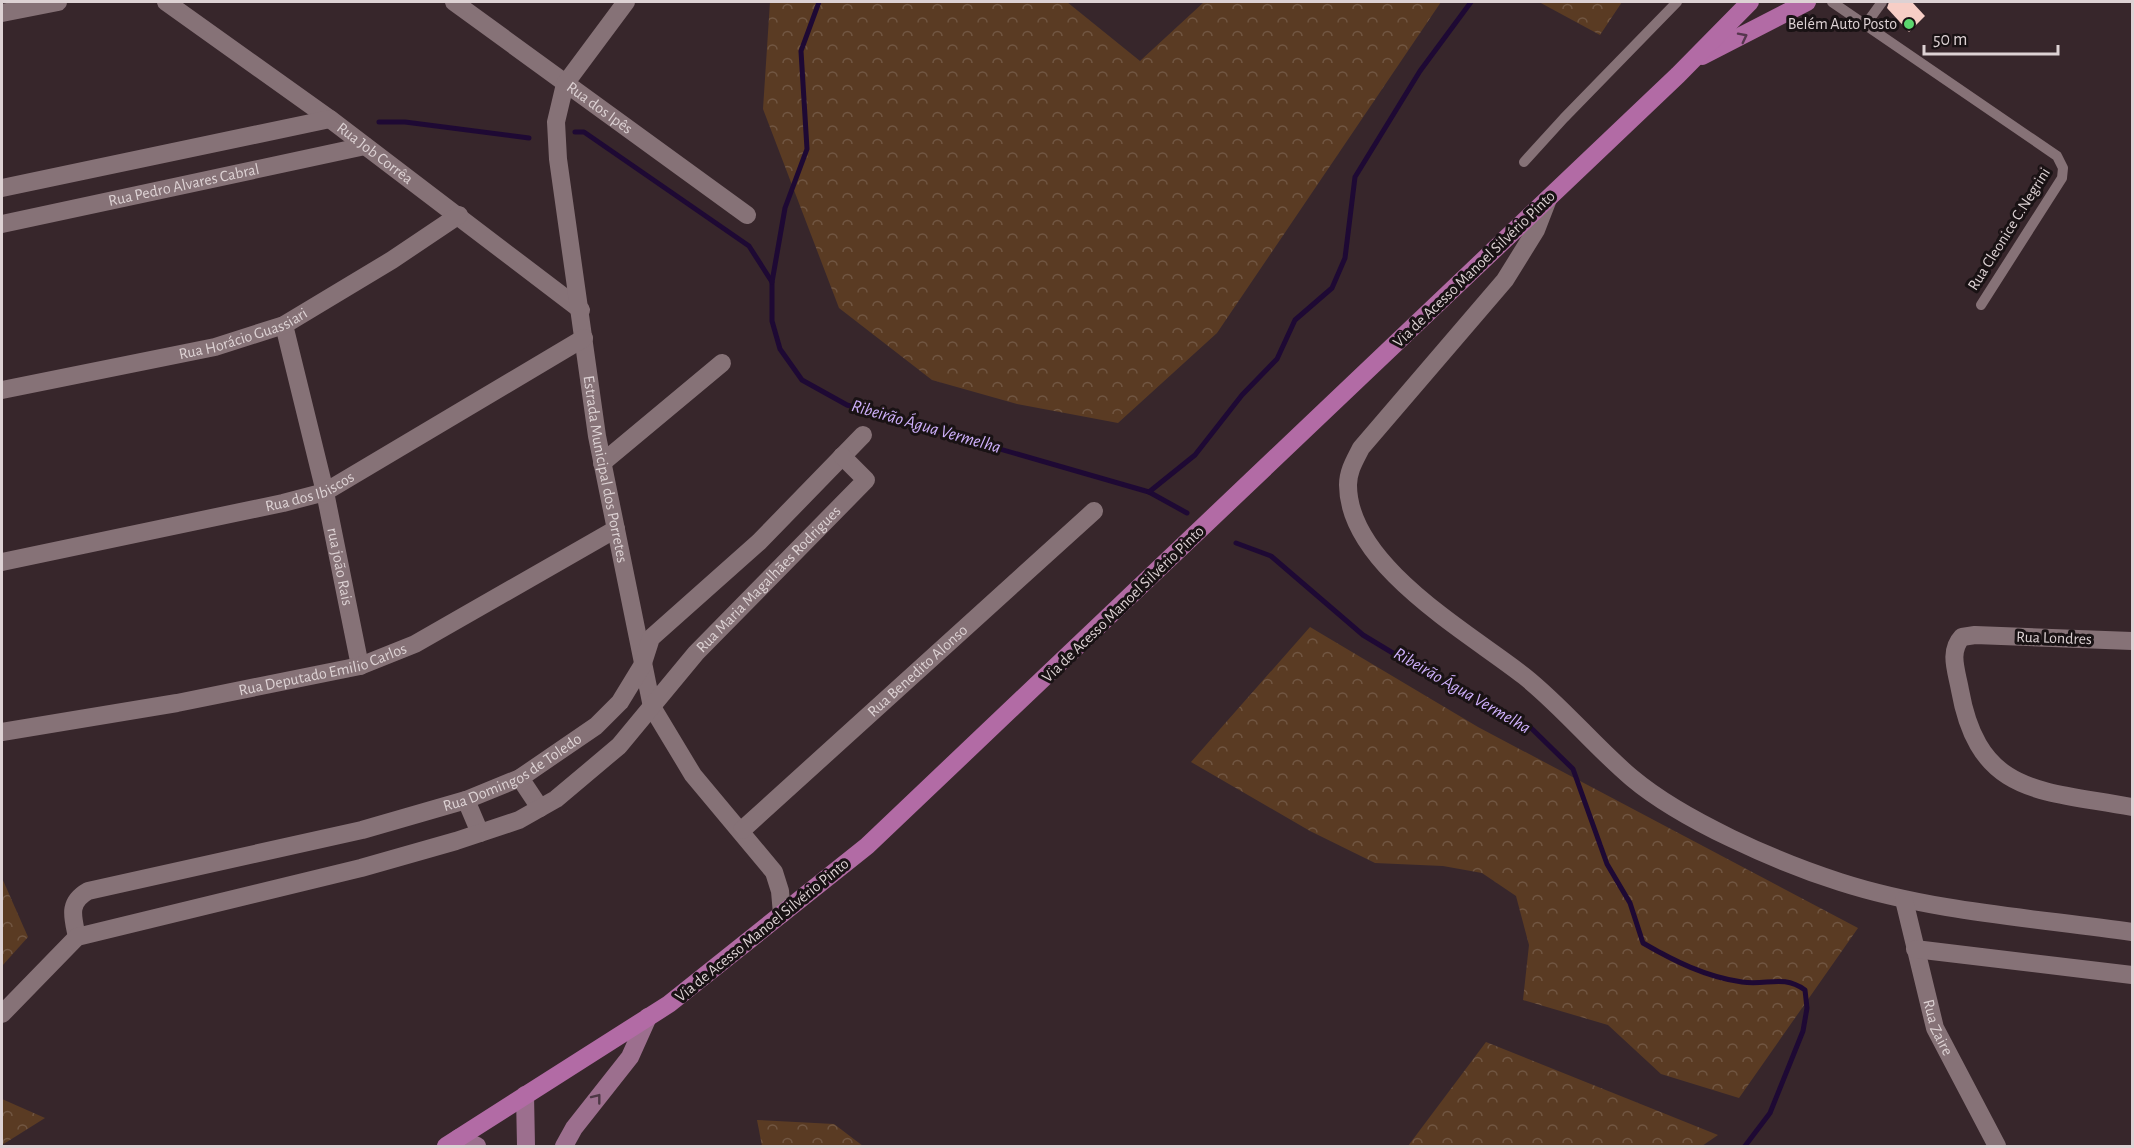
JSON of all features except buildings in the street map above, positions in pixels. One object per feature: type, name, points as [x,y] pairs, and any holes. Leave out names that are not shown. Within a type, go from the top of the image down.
[{"type":"main road","name":"Via de Acesso Manoel Silvério Pinto","points":[[452,1142],[669,1004],[890,824],[1548,199],[1750,2]]},
{"type":"main road","points":[[1690,62],[1745,36],[1807,2]]},
{"type":"street","points":[[2,13],[58,2]]},
{"type":"street","name":"Rua Job Corrêa","points":[[166,2],[330,119],[581,310]]},
{"type":"street","name":"Rua dos Ipês","points":[[454,2],[747,215]]},
{"type":"street","name":"Estrada Municipal dos Porretes","points":[[626,2],[565,84],[556,122],[558,159],[602,463],[652,707],[693,775],[774,872],[780,891],[782,914]]},
{"type":"street","name":"Rua Pedro Alvares Cabral","points":[[2,188],[330,119]]},
{"type":"street","name":"Rua Pedro Alvares Cabral","points":[[2,224],[365,146]]},
{"type":"street","points":[[1548,199],[1536,230],[1505,280],[1361,448],[1352,466],[1348,483],[1349,500],[1371,548],[1404,585],[1525,676],[1650,792],[1727,836],[1783,861],[1839,882],[1904,900],[2133,932]]},
{"type":"street","name":"Rua Horácio Guassiari","points":[[2,390],[215,347],[284,325],[383,266],[459,215]]},
{"type":"street","name":"rua joão Rais","points":[[284,325],[325,492],[360,666]]},
{"type":"street","name":"Rua dos Ibiscos","points":[[2,562],[283,503],[325,492],[584,338]]},
{"type":"street","points":[[602,463],[722,363]]},
{"type":"street","name":"Rua Domingos de Toledo","points":[[652,707],[619,746],[590,772],[540,808],[519,820],[361,868],[77,937],[71,909],[75,900],[88,891],[362,830],[466,800],[520,778],[596,726],[620,702],[642,666],[651,638],[759,542],[863,435]]},
{"type":"street","name":"Rua Maria Magalhães Rodrigues","points":[[652,707],[696,653],[866,480],[842,456]]},
{"type":"street","name":"Rua Benedito Alonso","points":[[741,830],[1094,511]]},
{"type":"street","name":"Rua Deputado Emilio Carlos","points":[[2,732],[177,703],[360,666],[415,644],[616,529]]},
{"type":"street","name":"Rua Londres","points":[[2133,641],[1975,635],[1962,637],[1953,653],[1965,717],[1976,743],[1987,760],[2006,776],[2025,786],[2133,807]]},
{"type":"street","points":[[520,778],[540,808]]},
{"type":"street","points":[[466,800],[480,833]]},
{"type":"street","name":"Rua Zaire","points":[[1904,900],[1935,1028],[1997,1146]]},
{"type":"street","points":[[2,1014],[77,937]]},
{"type":"street","points":[[1915,950],[2133,975]]},
{"type":"street","points":[[564,1146],[574,1128],[630,1057],[648,1017]]},
{"type":"street","points":[[525,1095],[526,1146]]},
{"type":"street","points":[[452,1142],[477,1146]]},
{"type":"lane","points":[[1524,162],[1677,2]]},
{"type":"lane","name":"Rua Cleonice C.Negrini","points":[[1832,2],[2057,156],[2063,168],[2062,178],[1980,305]]},
{"type":"lane","points":[[1866,24],[1882,2]]},
{"type":"green space","points":[[770,2],[1067,2],[1140,61],[1204,2],[1441,2],[1217,333],[1118,423],[1017,404],[932,380],[839,308],[763,109]]},
{"type":"green space","points":[[1539,2],[1622,2],[1600,35]]},
{"type":"green space","points":[[1310,627],[1478,727],[1858,928],[1739,1098],[1661,1074],[1608,1025],[1523,1000],[1529,945],[1516,896],[1482,873],[1443,866],[1375,863],[1310,831],[1191,762]]},
{"type":"green space","points":[[2,878],[28,937],[2,966]]},
{"type":"green space","points":[[1486,1042],[1718,1135],[1702,1146],[1408,1146]]},
{"type":"green space","points":[[2,1099],[45,1118],[2,1145]]},
{"type":"green space","points":[[757,1120],[834,1124],[863,1146],[762,1146]]},
{"type":"waterway","points":[[772,282],[785,208],[807,149],[801,51],[819,2]]},
{"type":"waterway","points":[[1149,492],[1195,455],[1242,395],[1277,359],[1295,320],[1332,288],[1345,258],[1355,177],[1420,71],[1471,2]]},
{"type":"waterway","name":"Ribeirão Água Vermelha","points":[[379,122],[405,122],[529,138]]},
{"type":"waterway","name":"Ribeirão Água Vermelha","points":[[575,132],[584,132],[749,246],[772,282],[772,321],[780,349],[802,380],[847,405],[1149,492],[1187,513]]},
{"type":"waterway","name":"Ribeirão Água Vermelha","points":[[1236,543],[1271,556],[1363,635],[1421,670],[1528,725],[1573,769],[1607,864],[1630,903],[1643,943],[1678,962],[1729,980],[1751,983],[1782,981],[1805,990],[1807,1008],[1803,1031],[1770,1113],[1745,1146]]},
{"type":"place","name":"Belém Auto Posto","points":[[1909,24]]}]
